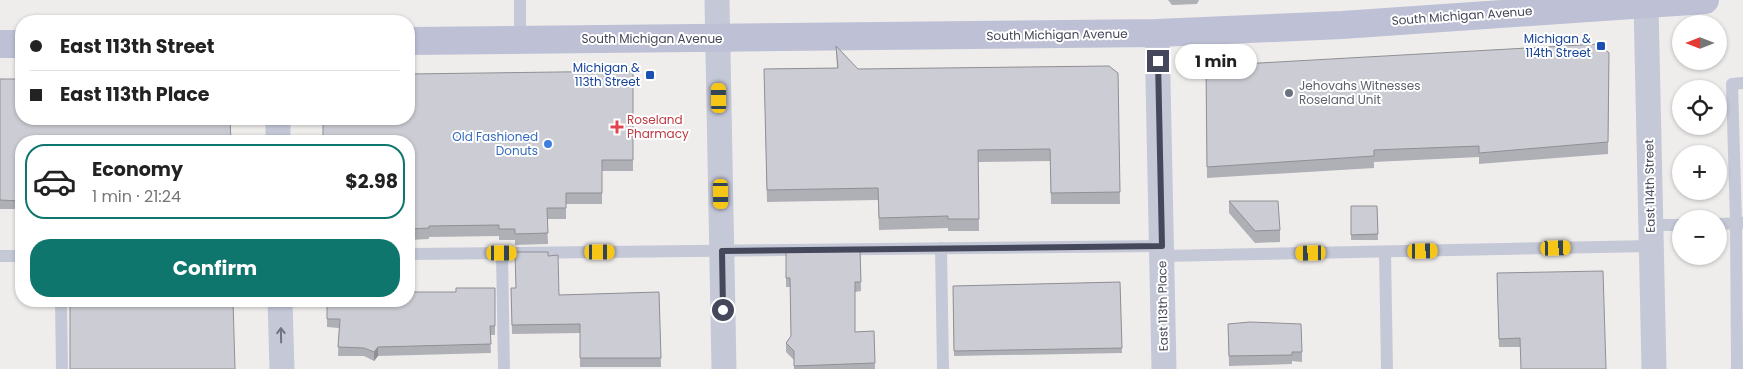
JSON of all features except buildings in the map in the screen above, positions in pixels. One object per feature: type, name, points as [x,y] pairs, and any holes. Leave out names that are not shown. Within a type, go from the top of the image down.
[{"type":"main road","name":"South Michigan Avenue","points":[[415,41],[1157,34],[1342,25],[1705,0]]},
{"type":"main road","points":[[0,44],[15,44]]},
{"type":"street","points":[[717,0],[724,369]]},
{"type":"street","name":"East 114th Street","points":[[1646,4],[1654,369]]},
{"type":"street","name":"East 113th Place","points":[[1157,34],[1164,369]]},
{"type":"street","points":[[280,307],[282,369]]},
{"type":"lane","points":[[520,0],[520,40]]},
{"type":"lane","points":[[1737,369],[1740,223],[1732,84],[1743,83]]},
{"type":"lane","points":[[1727,224],[1740,223]]},
{"type":"lane","points":[[415,254],[941,248],[1385,252],[1651,236],[1672,228]]},
{"type":"lane","points":[[941,248],[943,369]]},
{"type":"lane","points":[[1385,252],[1387,369]]},
{"type":"lane","points":[[502,253],[504,369]]},
{"type":"lane","points":[[0,256],[15,256]]},
{"type":"lane","points":[[61,307],[62,369]]},
{"type":"place","name":"Michigan & 114th Street","points":[[1601,46]]},
{"type":"place","name":"Michigan & 113th Street","points":[[650,75]]},
{"type":"place","name":"Jehovahs Witnesses Roseland Unit","points":[[1289,93]]},
{"type":"place","name":"Roseland Pharmacy","points":[[617,127]]},
{"type":"place","name":"Old Fashioned Donuts","points":[[548,144]]},
{"type":"route","points":[[723,310],[722,251],[1162,246],[1158,61]]}]
